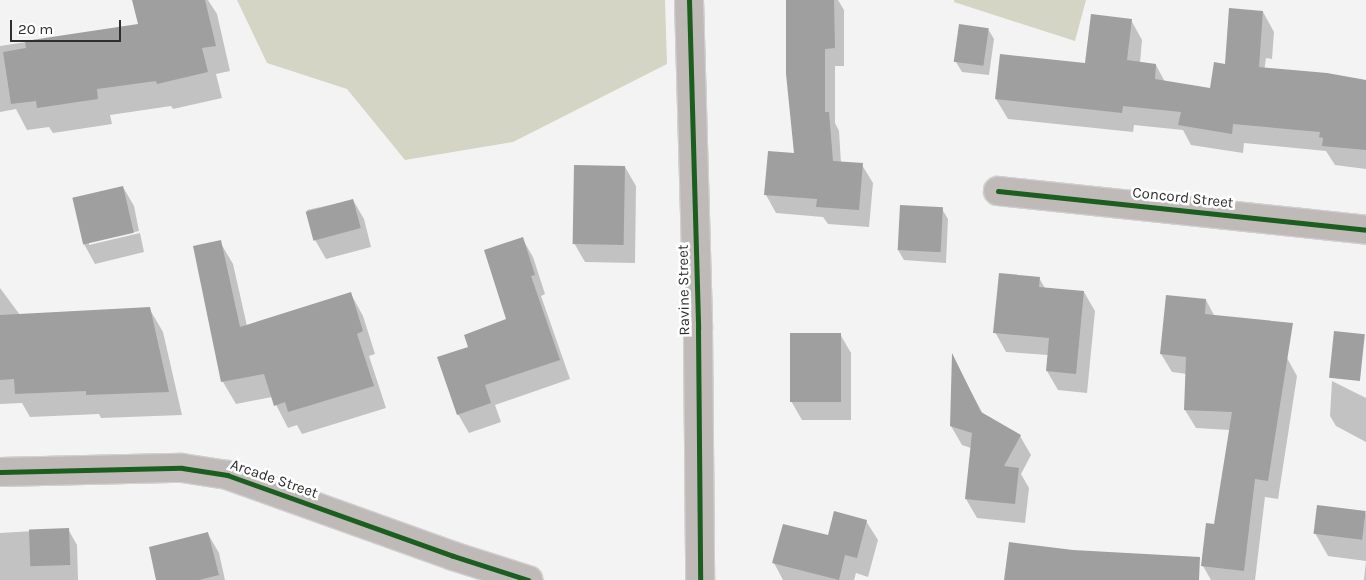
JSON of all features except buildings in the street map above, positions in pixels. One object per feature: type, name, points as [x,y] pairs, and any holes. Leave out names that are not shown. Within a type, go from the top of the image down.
[{"type":"street","name":"Ravine Street","points":[[690,0],[698,328],[700,580]]},
{"type":"street","name":"Concord Street","points":[[998,191],[1366,230]]},
{"type":"street","name":"Arcade Street","points":[[0,472],[182,468],[227,475],[457,568],[528,580]]},
{"type":"green space","points":[[237,0],[665,0],[667,64],[513,142],[405,160],[347,89],[267,63]]},
{"type":"green space","points":[[954,0],[1086,0],[1075,41],[954,2]]},
{"type":"cycle path","points":[[689,0],[698,329],[700,580]]},
{"type":"cycle path","points":[[998,191],[1366,230]]},
{"type":"cycle path","points":[[0,472],[182,468],[227,475],[453,556],[528,580]]}]
